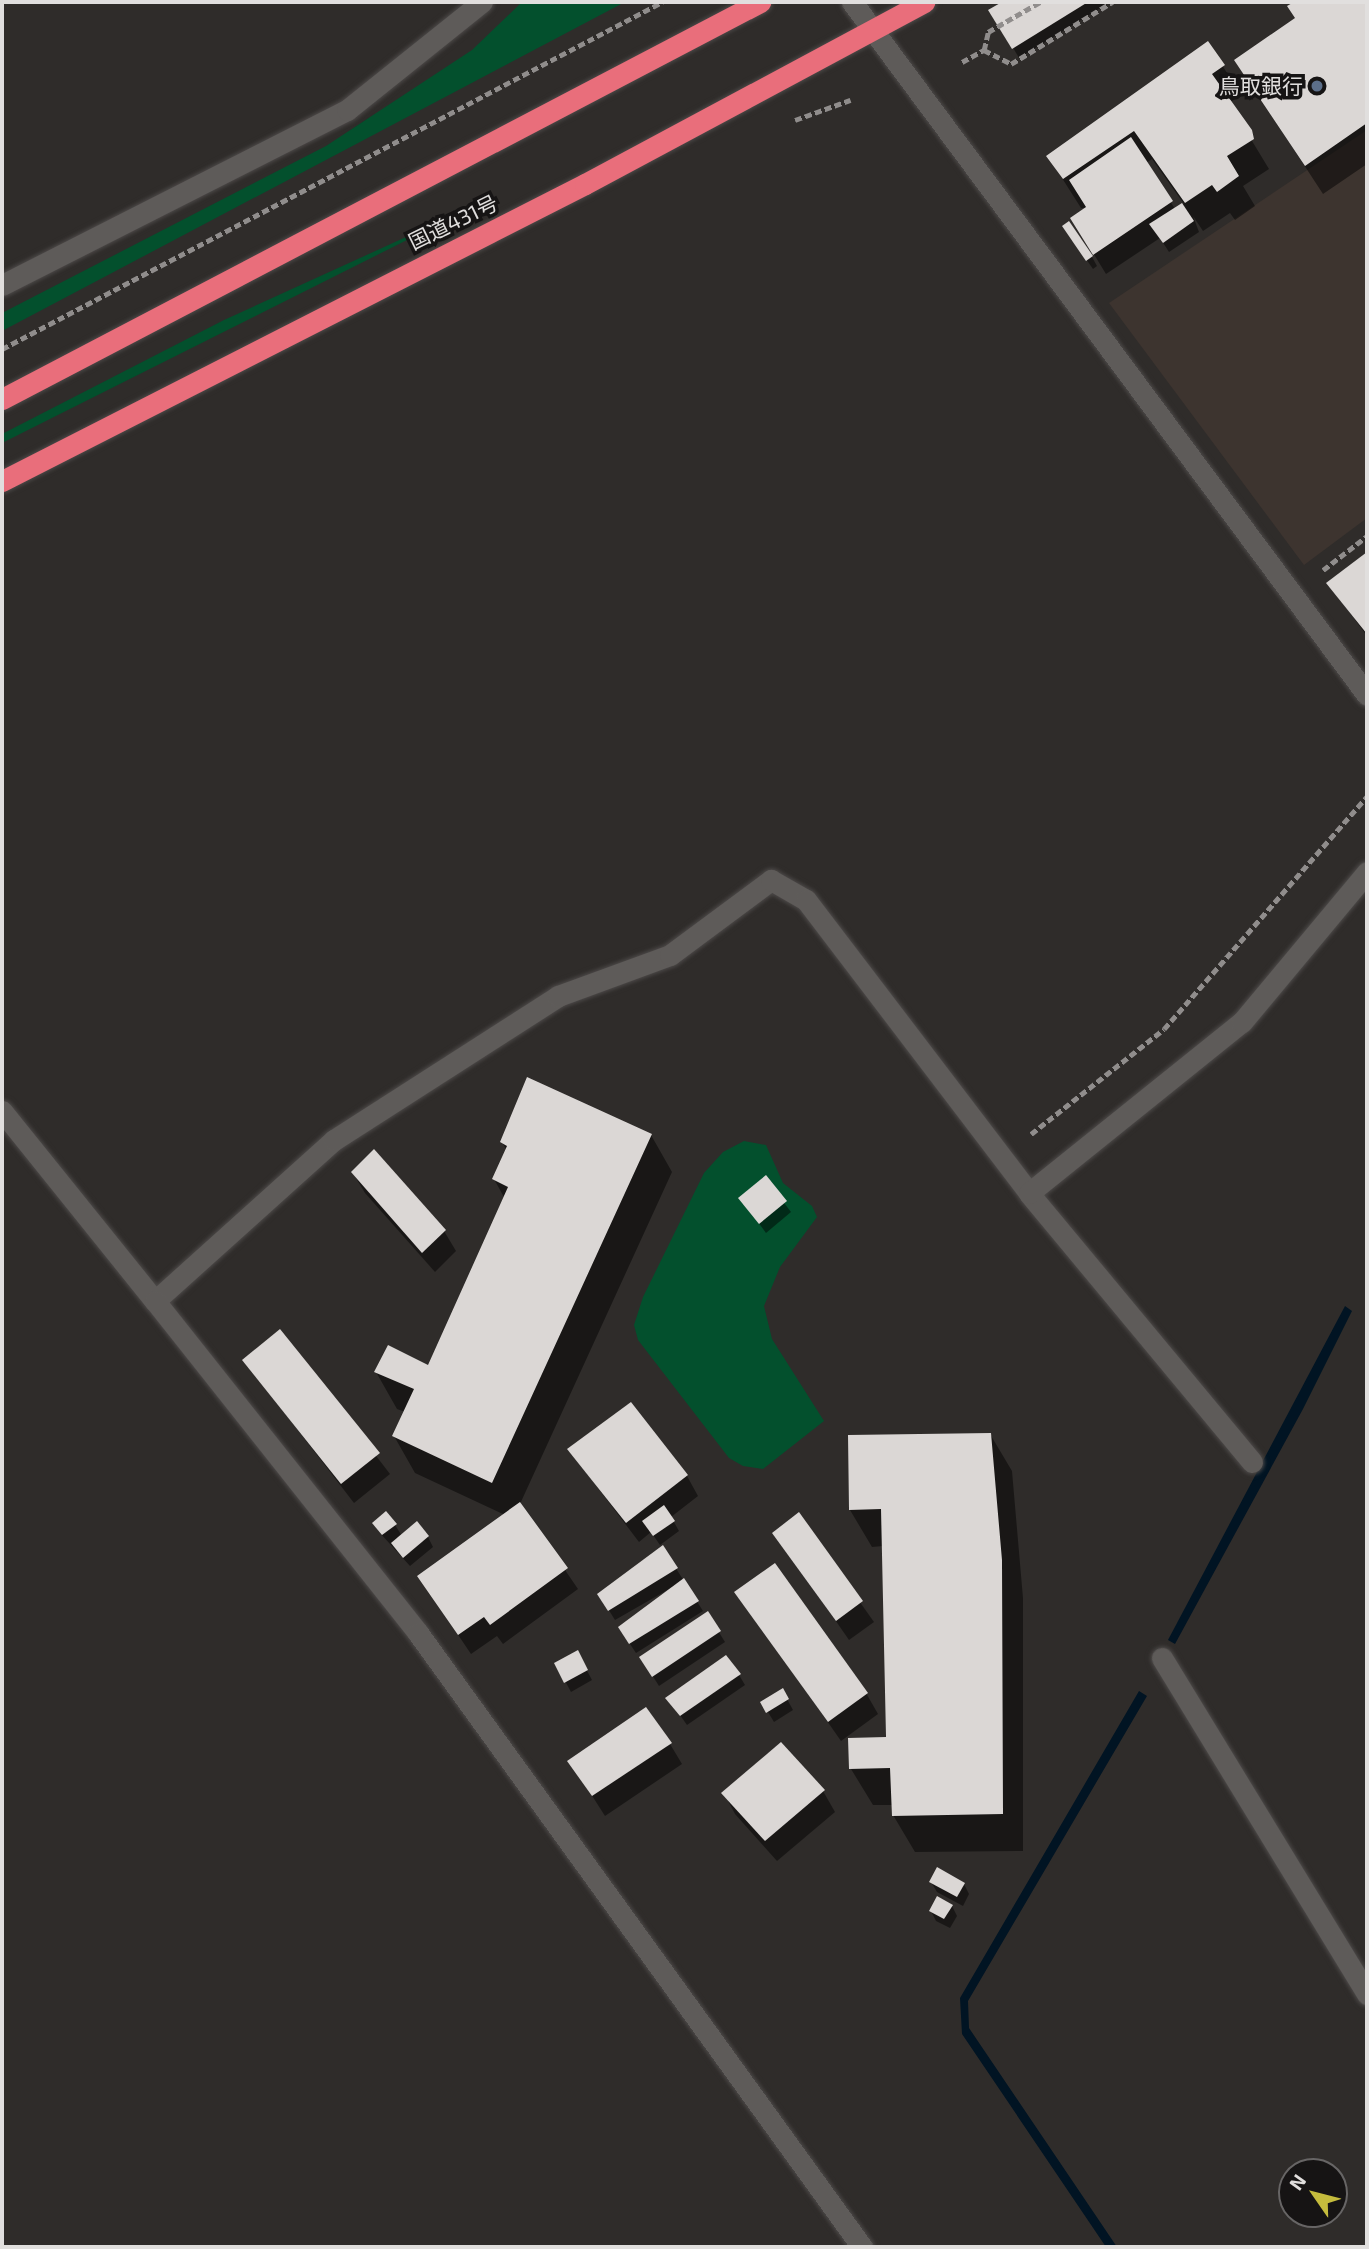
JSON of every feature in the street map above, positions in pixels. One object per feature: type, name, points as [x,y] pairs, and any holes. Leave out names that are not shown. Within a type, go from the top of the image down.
[{"type":"highway","points":[[2,399],[760,2]]},
{"type":"highway","name":"国道431号","points":[[2,481],[585,184],[924,2]]},
{"type":"street","points":[[852,2],[1367,695]]},
{"type":"street","points":[[2,285],[347,110],[479,3]]},
{"type":"street","points":[[1029,1193],[1242,1022],[1367,872]]},
{"type":"street","points":[[155,1301],[334,1140],[558,996],[670,955],[771,880],[806,900],[1029,1193],[1252,1462]]},
{"type":"street","points":[[2,1111],[418,1633],[862,2247]]},
{"type":"street","points":[[1162,1658],[1367,1994]]},
{"type":"path","points":[[2,349],[662,2]]},
{"type":"path","points":[[962,62],[984,50],[988,32],[1040,2]]},
{"type":"path","points":[[984,50],[1011,64],[1112,2]]},
{"type":"path","points":[[1291,593],[1367,537]]},
{"type":"path","points":[[1030,1135],[1164,1029],[1367,796]]},
{"type":"shaded area","points":[[1367,130],[1367,518],[1304,565],[1109,303]]},
{"type":"green space","points":[[522,2],[625,2],[2,331],[2,313],[326,146],[472,50]]},
{"type":"green space","points":[[417,232],[415,236],[2,443],[2,434],[224,320]]},
{"type":"green space","points":[[744,1141],[766,1145],[783,1183],[812,1206],[817,1217],[780,1267],[764,1306],[772,1339],[824,1421],[763,1469],[743,1466],[729,1458],[638,1340],[634,1325],[643,1297],[704,1173],[723,1152]]},
{"type":"water","points":[[1345,1306],[1352,1311],[1303,1409],[1175,1644],[1168,1640]]},
{"type":"water","points":[[1139,1691],[1147,1696],[968,2001],[969,2028],[1117,2247],[1106,2247],[962,2034],[960,1998]]},
{"type":"building","points":[[1002,2],[1088,2],[1012,49],[988,10]]},
{"type":"building","points":[[1294,2],[1367,2],[1367,123],[1305,166],[1234,60],[1295,18],[1287,6]]},
{"type":"building","points":[[1208,41],[1225,65],[1212,74],[1252,130],[1254,139],[1227,156],[1239,176],[1217,192],[1212,185],[1185,203],[1134,131],[1063,179],[1046,156]]},
{"type":"building","points":[[1131,137],[1173,201],[1093,255],[1070,218],[1086,207],[1069,180]]},
{"type":"building","points":[[1182,203],[1194,221],[1163,243],[1149,224]]},
{"type":"building","points":[[1069,221],[1093,256],[1086,261],[1062,226]]},
{"type":"building","points":[[1367,552],[1367,634],[1326,583]]},
{"type":"building","points":[[527,1077],[652,1134],[492,1483],[392,1436],[414,1389],[374,1372],[388,1345],[428,1365],[508,1187],[492,1179],[507,1146],[500,1142]]},
{"type":"building","points":[[374,1149],[446,1230],[422,1253],[351,1172]]},
{"type":"building","points":[[766,1175],[787,1201],[759,1224],[738,1198]]},
{"type":"building","points":[[280,1329],[380,1453],[341,1484],[242,1360]]},
{"type":"building","points":[[631,1402],[688,1475],[626,1523],[567,1449]]},
{"type":"building","points":[[991,1433],[1002,1560],[1003,1814],[892,1816],[890,1768],[849,1769],[848,1738],[886,1737],[881,1509],[849,1510],[848,1435]]},
{"type":"building","points":[[520,1502],[568,1568],[490,1625],[484,1617],[458,1635],[417,1576]]},
{"type":"building","points":[[664,1505],[675,1521],[653,1536],[642,1521]]},
{"type":"building","points":[[386,1511],[397,1524],[382,1535],[372,1523]]},
{"type":"building","points":[[799,1512],[863,1601],[836,1621],[772,1533]]},
{"type":"building","points":[[417,1521],[429,1536],[403,1558],[391,1543]]},
{"type":"building","points":[[663,1545],[678,1568],[608,1611],[597,1594]]},
{"type":"building","points":[[775,1563],[868,1693],[828,1722],[734,1592]]},
{"type":"building","points":[[684,1578],[699,1601],[629,1644],[618,1627]]},
{"type":"building","points":[[708,1611],[721,1631],[652,1677],[639,1657]]},
{"type":"building","points":[[578,1650],[588,1670],[564,1683],[554,1663]]},
{"type":"building","points":[[726,1655],[741,1674],[680,1716],[665,1698]]},
{"type":"building","points":[[783,1688],[789,1699],[766,1713],[760,1702]]},
{"type":"building","points":[[646,1707],[672,1743],[592,1796],[567,1761]]},
{"type":"building","points":[[781,1742],[825,1790],[765,1841],[721,1793]]},
{"type":"building","points":[[937,1867],[965,1883],[957,1897],[929,1882]]},
{"type":"building","points":[[937,1896],[953,1905],[944,1919],[929,1911]]},
{"type":"place","name":"鳥取銀行","points":[[1317,86]]}]
